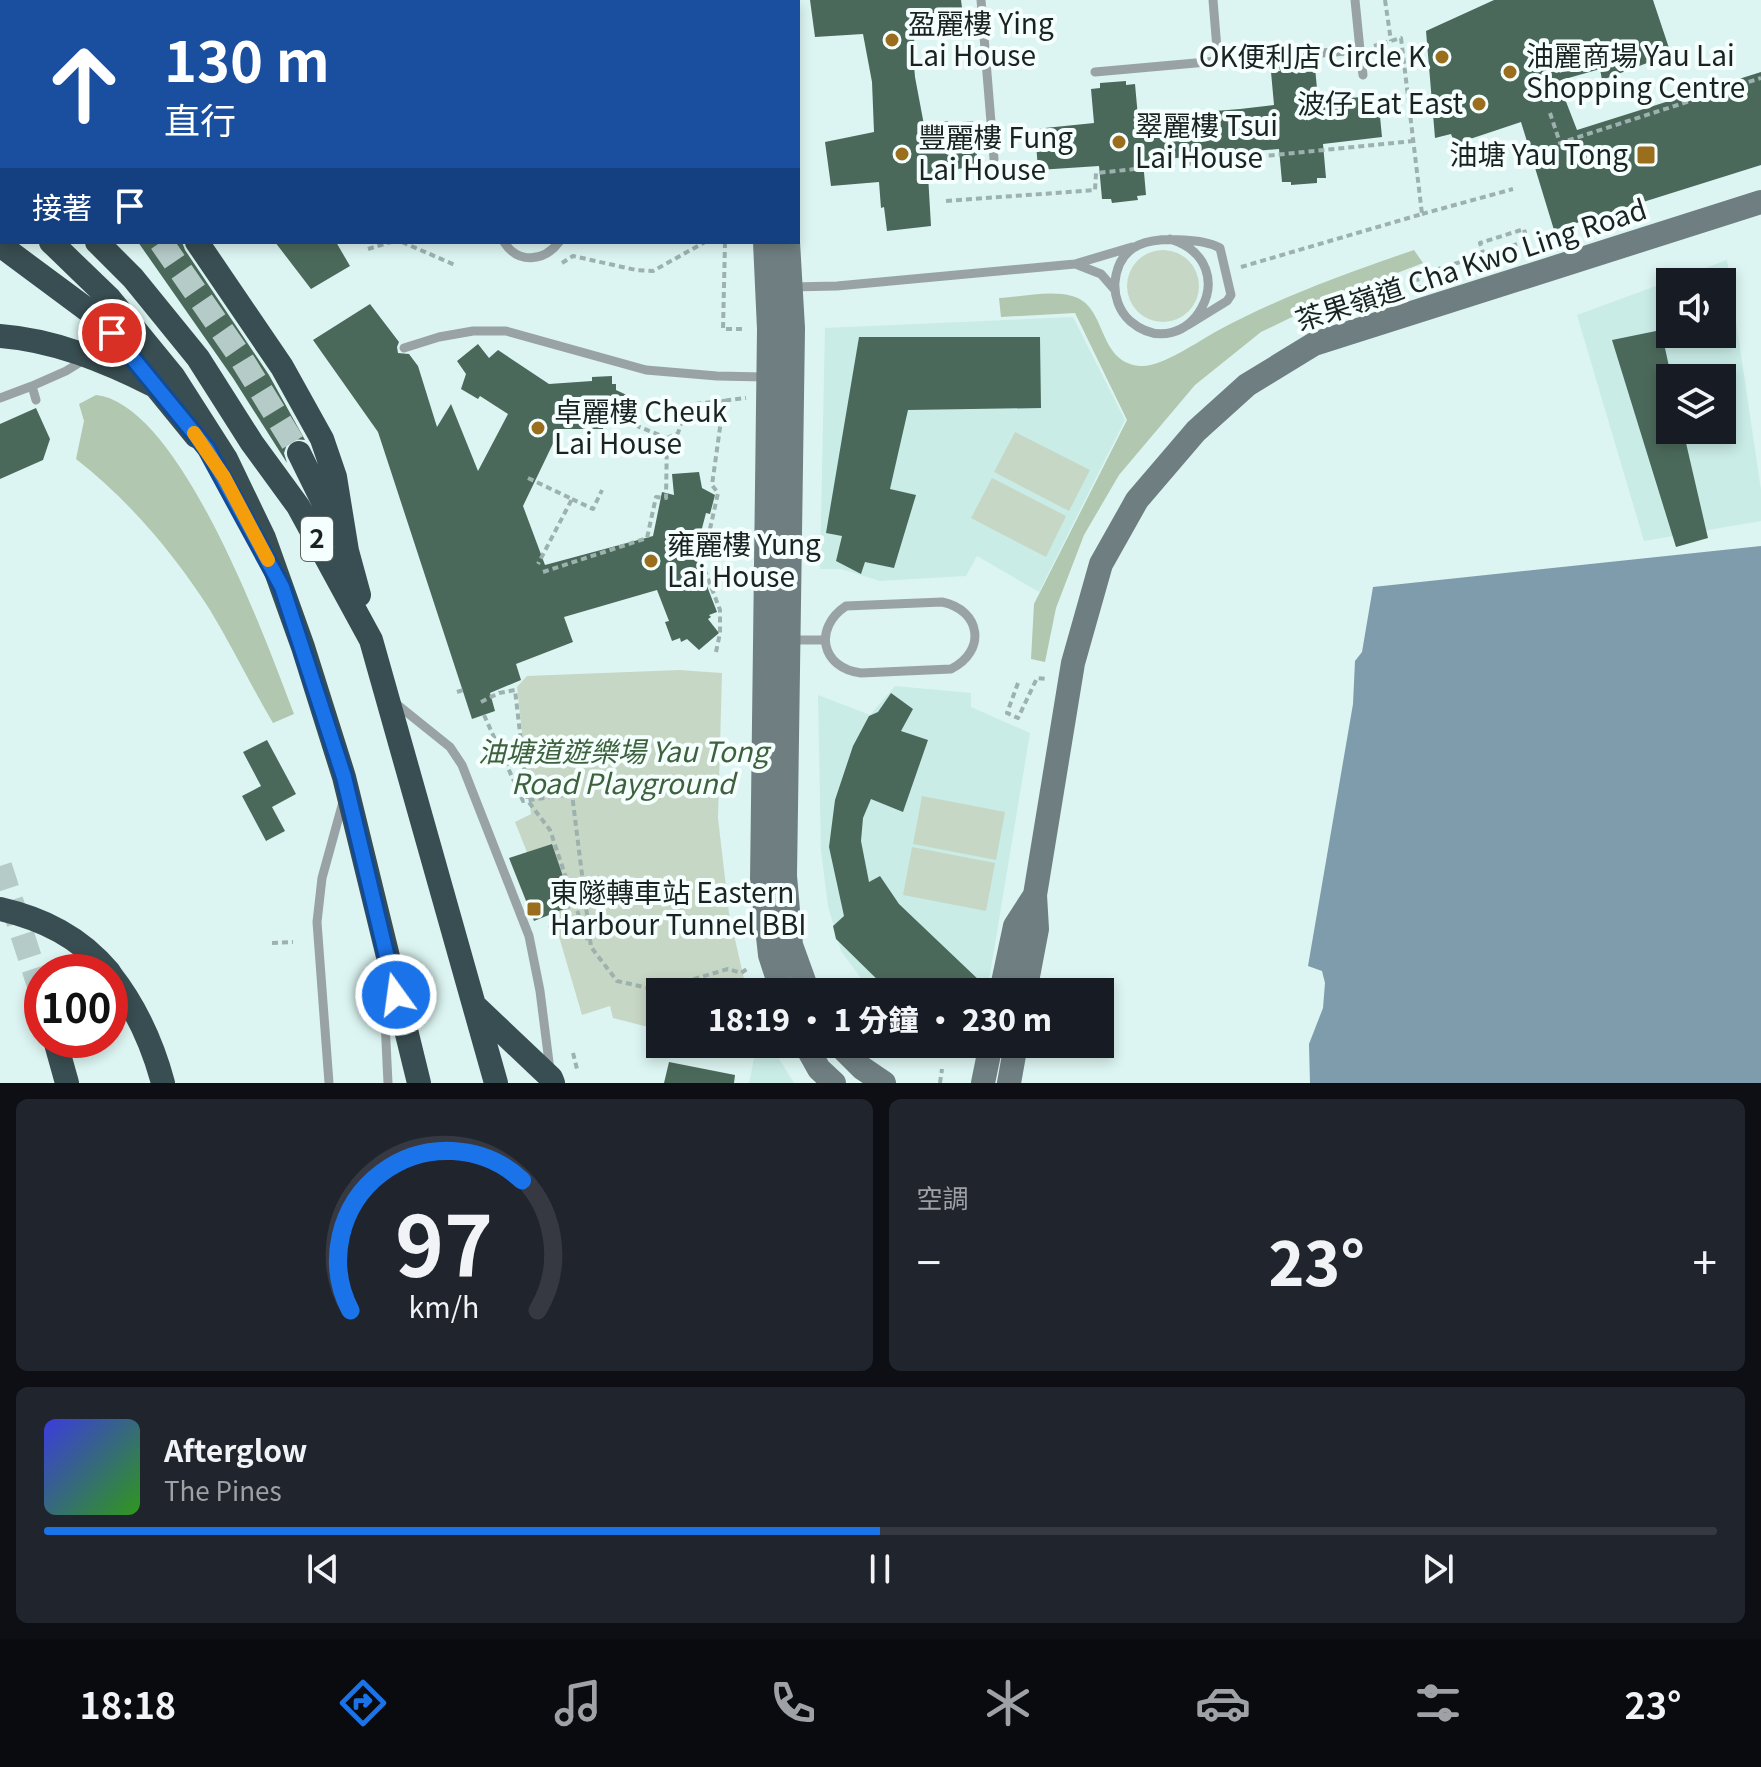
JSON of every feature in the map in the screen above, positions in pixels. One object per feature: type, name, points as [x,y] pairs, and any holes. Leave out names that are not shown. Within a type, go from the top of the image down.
[{"type":"highway","name":"2","points":[[53,244],[110,299],[142,336],[201,417],[226,459],[264,538],[344,777],[419,1083]]},
{"type":"highway","name":"2","points":[[99,244],[133,278],[198,358],[252,443],[298,506],[371,640],[496,1083]]},
{"type":"highway","points":[[198,244],[282,367],[322,439],[335,477],[347,551],[371,640]]},
{"type":"highway","points":[[0,245],[89,311],[137,360],[207,449],[282,587]]},
{"type":"highway","points":[[0,336],[49,343],[90,356],[158,388]]},
{"type":"highway","points":[[299,453],[347,551]]},
{"type":"highway","points":[[0,909],[24,915],[67,934],[91,954]]},
{"type":"highway","points":[[128,1001],[141,1020],[163,1083]]},
{"type":"highway","points":[[472,1003],[552,1080]]},
{"type":"highway","points":[[60,1058],[67,1083]]},
{"type":"street","name":"茶果嶺道 Cha Kwo Ling Road","points":[[1028,978],[1037,929],[1035,895],[1073,663],[1101,564],[1137,500],[1196,431],[1247,385],[1314,344],[1761,202]]},
{"type":"street","points":[[765,244],[768,377],[762,881],[770,955],[777,978]]},
{"type":"street","points":[[788,244],[792,287],[785,876],[791,945],[803,978]]},
{"type":"street","name":"茶果嶺道 Cha Kwo Ling Road","points":[[1004,978],[1015,926],[1035,895]]},
{"type":"street","points":[[813,1058],[819,1069],[834,1083]]},
{"type":"street","points":[[852,1058],[884,1083]]},
{"type":"street","points":[[983,1083],[988,1058]]},
{"type":"street","points":[[1009,1083],[1013,1058]]},
{"type":"lane","points":[[981,0],[994,159]]},
{"type":"lane","points":[[1213,0],[1218,61]]},
{"type":"lane","points":[[1355,0],[1363,75]]},
{"type":"lane","points":[[1095,72],[1360,50]]},
{"type":"lane","points":[[767,287],[837,286],[1075,264],[1152,240],[1170,239],[1202,242],[1220,248],[1231,295],[1227,301],[1188,325],[1170,332],[1154,333],[1139,328],[1127,318],[1115,290],[1116,274],[1122,260],[1135,247]]},
{"type":"lane","points":[[1170,239],[1194,252],[1207,275],[1206,302],[1188,325]]},
{"type":"lane","points":[[506,244],[514,253],[533,259],[552,251],[557,244]]},
{"type":"lane","points":[[1075,264],[1101,274],[1115,290]]},
{"type":"lane","points":[[404,348],[473,331],[506,331],[646,370],[768,377]]},
{"type":"lane","points":[[0,398],[66,371],[90,356]]},
{"type":"lane","points":[[32,386],[36,400]]},
{"type":"lane","points":[[942,602],[953,605],[971,620],[975,632],[970,655],[962,664],[940,671],[849,671],[830,657],[825,640],[829,622],[836,613],[846,606],[858,604],[942,602]]},
{"type":"lane","points":[[787,639],[825,640]]},
{"type":"lane","points":[[389,698],[450,747],[462,765],[529,936],[552,1080]]},
{"type":"lane","points":[[329,1083],[317,922],[322,878],[341,812],[344,777]]},
{"type":"lane","points":[[381,937],[388,1083]]},
{"type":"path","points":[[1385,0],[1391,41]]},
{"type":"path","points":[[1360,50],[1401,38],[1422,214]]},
{"type":"path","points":[[1550,113],[1560,143],[1761,78]]},
{"type":"path","points":[[946,201],[1095,190],[1096,173],[1413,141]]},
{"type":"path","points":[[1241,267],[1513,189]]},
{"type":"path","points":[[1422,292],[1416,276],[1527,241],[1524,229],[1480,243],[1489,270]]},
{"type":"path","points":[[368,249],[384,244]]},
{"type":"path","points":[[407,244],[455,265]]},
{"type":"path","points":[[556,267],[573,256],[653,271],[701,244]]},
{"type":"path","points":[[725,244],[723,329],[750,329]]},
{"type":"path","points":[[620,419],[667,438],[678,433],[687,405],[752,398]]},
{"type":"path","points":[[716,652],[720,610],[699,555],[704,536],[710,529],[718,493],[712,485],[724,399]]},
{"type":"path","points":[[543,572],[647,538],[656,497],[666,498],[667,438]]},
{"type":"path","points":[[528,478],[593,509],[602,490]]},
{"type":"path","points":[[538,564],[572,499]]},
{"type":"path","points":[[1018,683],[1007,713],[1018,718],[1037,678],[1047,679]]},
{"type":"path","points":[[457,692],[463,690]]},
{"type":"path","points":[[481,702],[499,693],[515,690],[528,801],[550,830],[591,947],[617,981],[657,990],[728,969],[741,973],[747,969]]},
{"type":"path","points":[[484,715],[523,801],[572,794],[591,947]]},
{"type":"path","points":[[564,908],[575,905]]},
{"type":"path","points":[[549,928],[579,917]]},
{"type":"path","points":[[573,928],[582,925]]},
{"type":"path","points":[[272,943],[293,942]]},
{"type":"path","points":[[573,1053],[577,1069]]},
{"type":"path","points":[[940,1083],[942,1069]]},
{"type":"shaded area","points":[[1414,250],[1423,263],[1327,300],[1261,332],[1195,385],[1119,475],[1084,535],[1056,608],[1045,662],[1031,659],[1034,604],[1127,420],[1075,313],[1001,317],[999,298],[1063,294],[1083,301],[1092,310],[1116,355],[1140,366],[1158,363],[1289,296]]},
{"type":"shaded area","points":[[1727,260],[1728,268],[1705,268]]},
{"type":"shaded area","points":[[1656,286],[1656,348],[1736,348],[1736,321],[1761,490],[1761,521],[1644,541],[1577,315]]},
{"type":"shaded area","points":[[1073,317],[1125,420],[1039,592],[977,556],[966,576],[880,581],[841,569],[820,569],[825,328]]},
{"type":"shaded area","points":[[96,395],[128,408],[159,438],[189,481],[241,583],[294,714],[273,723],[218,624],[182,569],[132,510],[76,459],[84,421],[79,404]]},
{"type":"shaded area","points":[[895,686],[971,693],[971,707],[1030,733],[989,978],[861,978],[841,951],[828,906],[821,851],[818,695],[870,715]]},
{"type":"shaded area","points":[[754,1058],[779,1058],[794,1083],[749,1083]]},
{"type":"green space","points":[[1163,250],[1183,256],[1193,266],[1199,286],[1193,306],[1183,316],[1163,322],[1143,316],[1133,306],[1127,286],[1133,266],[1143,256]]},
{"type":"green space","points":[[1015,432],[1090,470],[1069,511],[994,472]]},
{"type":"green space","points":[[992,478],[1066,516],[1046,557],[971,518]]},
{"type":"green space","name":"油塘道遊樂場 Yau Tong Road Playground","points":[[679,670],[722,673],[718,818],[729,913],[744,978],[646,978],[646,1026],[613,1018],[610,1006],[582,1015],[555,923],[515,822],[531,814],[517,687],[527,676]]},
{"type":"green space","points":[[922,796],[1005,812],[996,860],[913,844]]},
{"type":"green space","points":[[912,847],[995,863],[986,911],[903,895]]},
{"type":"water","points":[[1761,546],[1761,1083],[1310,1083],[1309,1044],[1323,1008],[1325,983],[1322,971],[1308,966],[1353,704],[1355,661],[1362,652],[1373,587]]},
{"type":"building","points":[[810,0],[961,0],[963,15],[912,25],[915,77],[924,125],[973,121],[978,165],[928,175],[931,226],[887,231],[879,182],[831,186],[825,142],[874,132],[872,82],[863,34],[815,37]]},
{"type":"building","points":[[1494,0],[1653,0],[1671,54],[1602,80],[1600,69],[1558,81],[1577,130],[1761,72],[1761,165],[1554,230],[1521,122],[1455,144],[1451,134],[1435,138],[1426,31]]},
{"type":"building","points":[[1305,64],[1305,68],[1315,67],[1318,100],[1378,96],[1382,137],[1323,144],[1326,178],[1317,178],[1317,183],[1291,185],[1291,182],[1282,182],[1279,149],[1143,161],[1146,195],[1137,196],[1138,200],[1112,203],[1111,199],[1102,199],[1099,166],[1038,170],[1035,129],[1094,123],[1091,89],[1100,88],[1100,83],[1126,81],[1126,85],[1135,84],[1138,117],[1240,109],[1274,105],[1271,72],[1280,71],[1279,66]]},
{"type":"building","points":[[139,244],[183,244],[269,375],[305,440],[293,439],[287,444],[284,453],[287,463],[233,378]]},
{"type":"building","points":[[277,244],[337,244],[350,266],[311,289]]},
{"type":"building","points":[[370,304],[399,342],[398,353],[409,354],[418,366],[437,427],[451,404],[478,471],[508,414],[480,396],[478,399],[461,389],[466,374],[457,361],[478,344],[489,358],[498,350],[549,384],[592,381],[592,377],[612,376],[616,390],[631,397],[624,422],[604,417],[603,429],[560,429],[523,506],[545,565],[653,536],[662,492],[674,495],[672,474],[699,472],[702,488],[715,495],[710,514],[706,513],[695,555],[717,612],[709,615],[711,617],[708,619],[719,633],[699,650],[687,639],[672,641],[665,622],[669,621],[657,590],[564,617],[573,642],[516,664],[521,680],[490,693],[495,711],[472,719],[378,432],[313,340]]},
{"type":"building","points":[[1656,331],[1656,348],[1665,348],[1668,364],[1656,364],[1656,444],[1686,444],[1708,538],[1676,547],[1612,340]]},
{"type":"building","points":[[859,337],[1040,337],[1041,408],[908,410],[890,489],[916,495],[894,568],[865,562],[861,574],[836,561],[842,536],[826,533]]},
{"type":"building","points":[[36,408],[50,439],[43,460],[0,479],[0,424]]},
{"type":"building","points":[[891,693],[913,709],[901,731],[928,740],[903,812],[871,799],[863,818],[861,841],[869,882],[880,876],[899,904],[977,978],[876,978],[836,939],[833,926],[844,916],[829,847],[835,800],[853,746],[869,716],[878,712]]},
{"type":"building","points":[[267,740],[296,794],[272,807],[285,831],[266,841],[242,796],[261,786],[243,752]]},
{"type":"building","points":[[552,844],[571,900],[562,903],[564,909],[534,921],[509,858]]},
{"type":"building","points":[[669,1062],[735,1075],[734,1083],[664,1083]]},
{"type":"tunnel","points":[[162,244],[241,358],[299,453]]},
{"type":"tunnel","points":[[0,866],[29,954]]},
{"type":"slow traffic","points":[[194,433],[224,477],[268,560]]},
{"type":"place","name":"盈麗樓 Ying Lai House","points":[[892,40]]},
{"type":"place","name":"OK便利店 Circle K","points":[[1442,57]]},
{"type":"place","name":"油麗商場 Yau Lai Shopping Centre","points":[[1510,72]]},
{"type":"place","name":"波仔 Eat East","points":[[1479,104]]},
{"type":"place","name":"翠麗樓 Tsui Lai House","points":[[1119,142]]},
{"type":"place","name":"豐麗樓 Fung Lai House","points":[[902,154]]},
{"type":"place","name":"油塘 Yau Tong","points":[[1646,155]]},
{"type":"place","name":"卓麗樓 Cheuk Lai House","points":[[538,428]]},
{"type":"place","name":"雍麗樓 Yung Lai House","points":[[651,561]]},
{"type":"place","name":"東隧轉車站 Eastern Harbour Tunnel BBI","points":[[534,909]]},
{"type":"route","points":[[112,333],[207,449],[282,587],[344,777],[396,995]]}]
